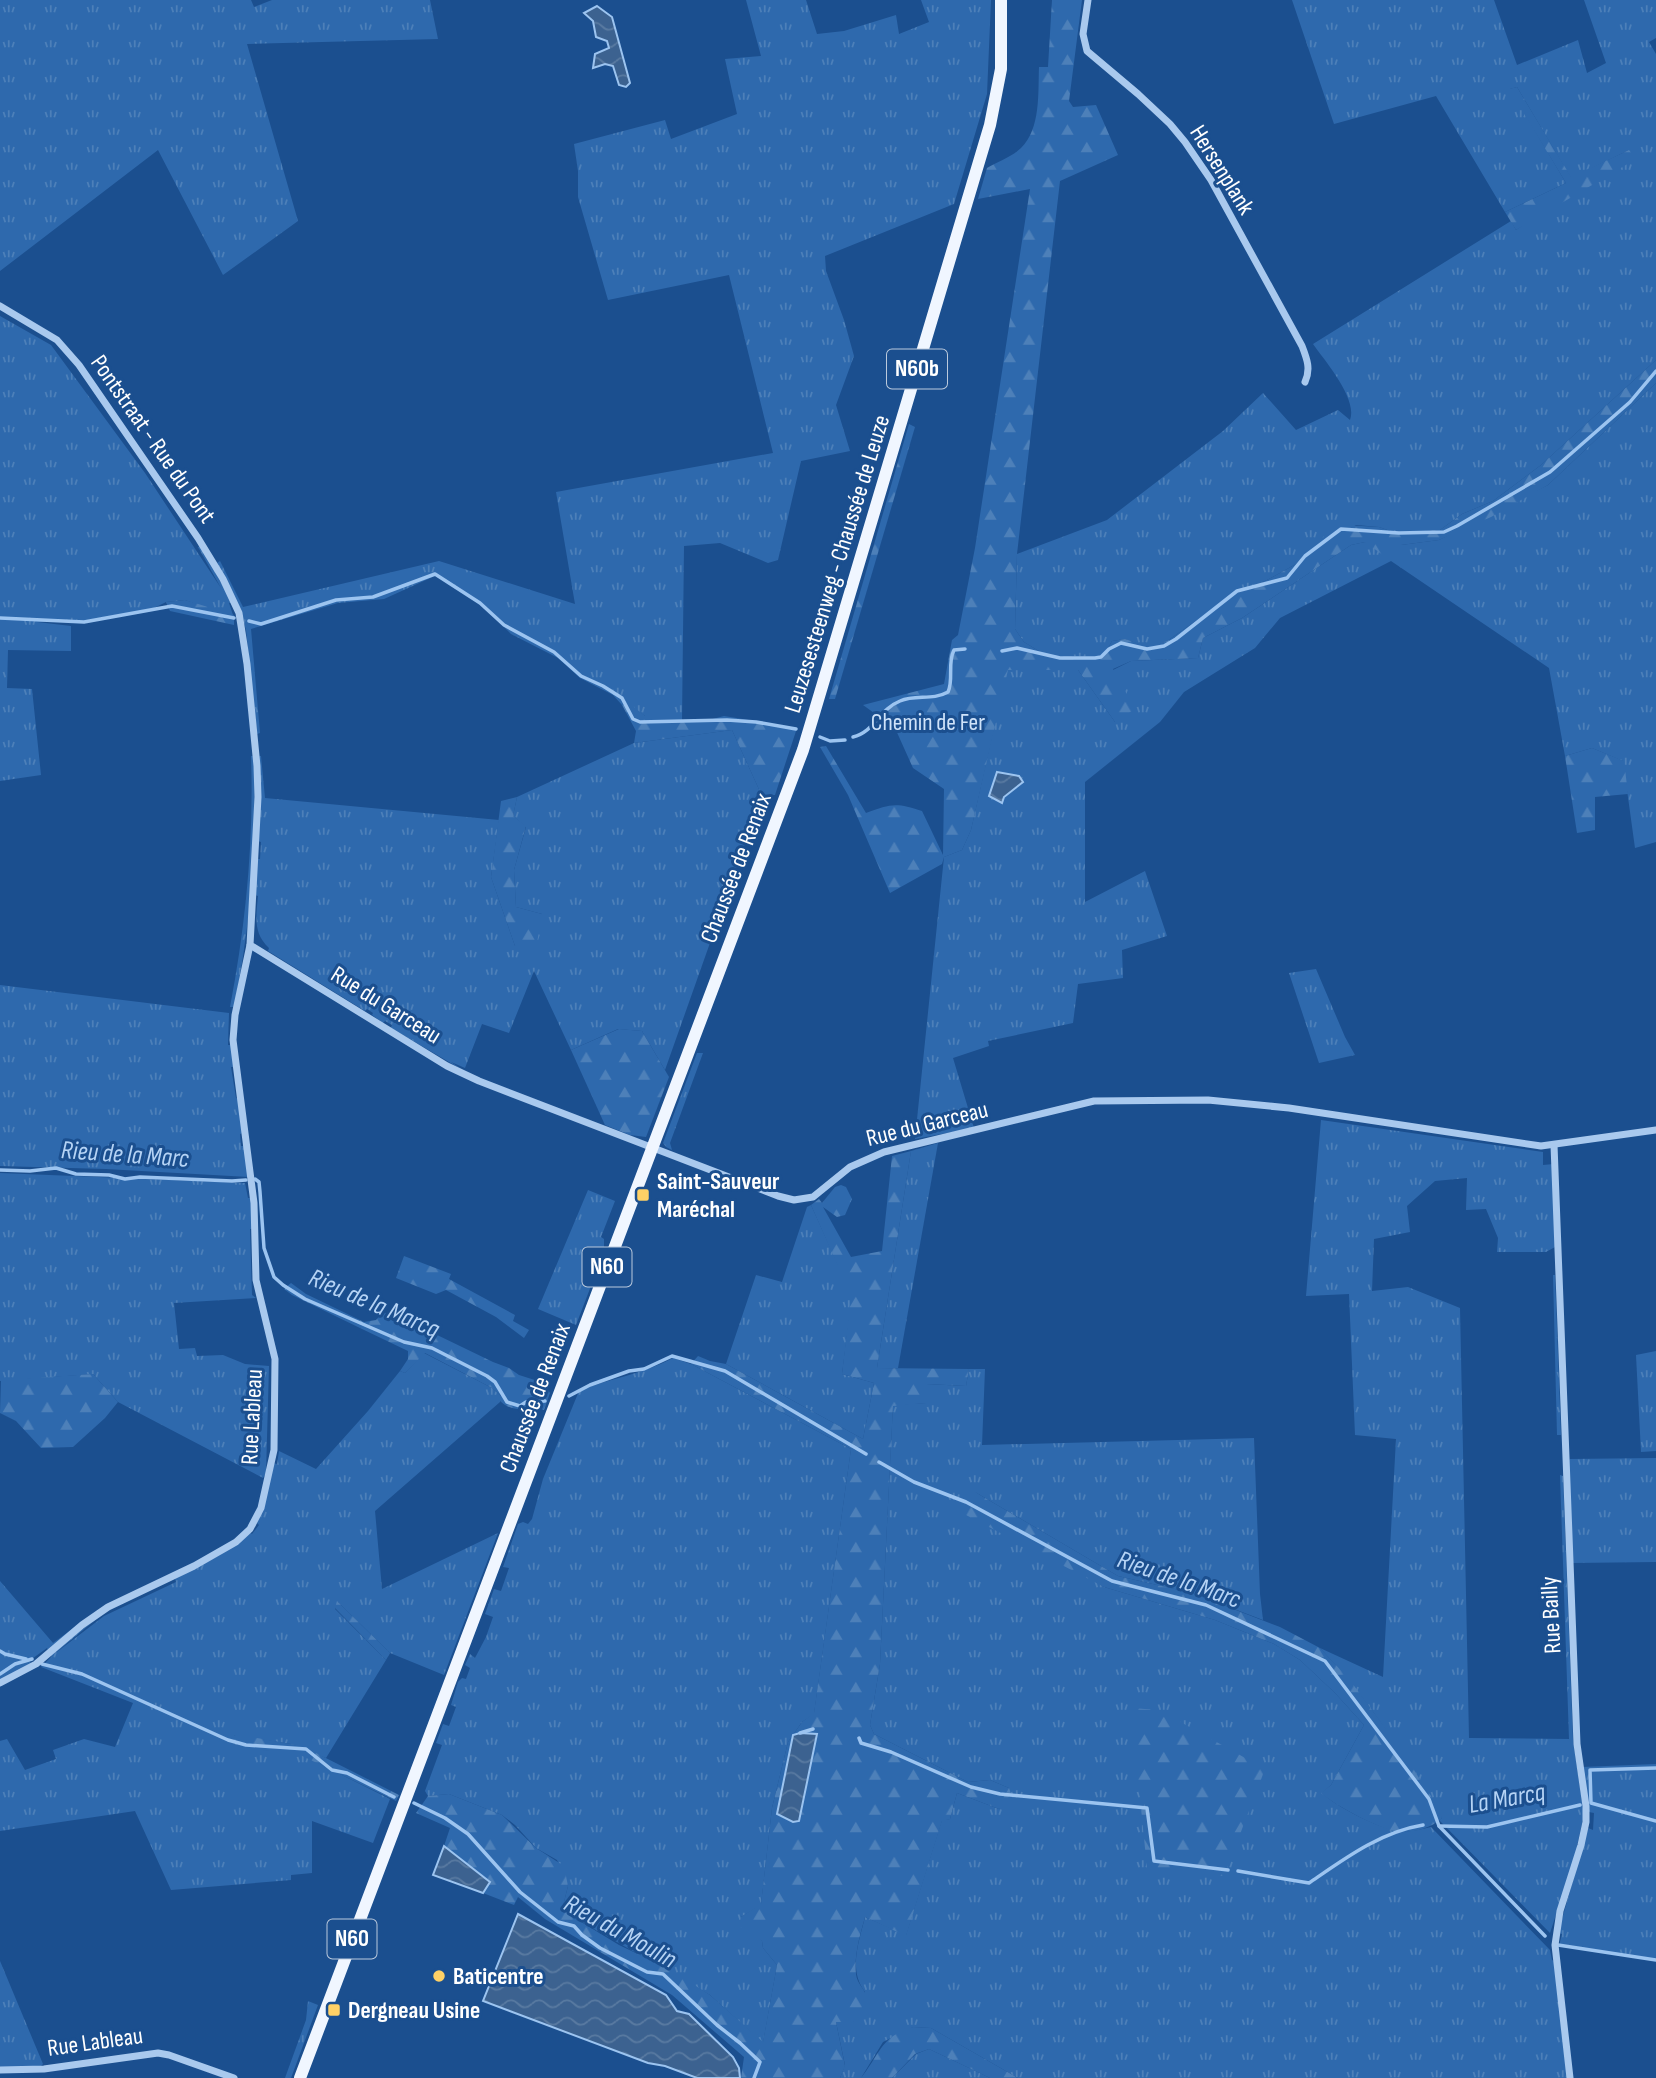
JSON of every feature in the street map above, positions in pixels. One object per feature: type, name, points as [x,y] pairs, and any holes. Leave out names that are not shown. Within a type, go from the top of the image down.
[{"type":"main road","name":"Leuzesesteenweg - Chaussée de Leuze","points":[[808,734],[989,125],[1001,69],[1001,0]]},
{"type":"main road","name":"Chaussée de Renaix","points":[[300,2078],[808,734]]},
{"type":"street","name":"Hersenplank","points":[[1088,0],[1083,34],[1087,51],[1170,124],[1204,169],[1302,346],[1309,372],[1305,382]]},
{"type":"street","name":"Pontstraat - Rue du Pont","points":[[0,306],[57,340],[79,365],[198,538],[223,579],[241,622],[258,797],[250,945]]},
{"type":"street","name":"Rue du Garceau","points":[[250,945],[447,1066],[652,1148],[794,1200],[813,1197],[850,1167],[884,1152],[1094,1101],[1208,1100],[1289,1108],[1528,1144],[1554,1145],[1656,1130]]},
{"type":"street","name":"Rue Lableau","points":[[0,1683],[36,1664],[108,1607],[194,1566],[236,1542],[256,1520],[261,1508],[274,1450],[276,1376],[272,1342],[256,1280],[255,1214],[233,1029],[250,945]]},
{"type":"street","name":"Rue Bailly","points":[[1554,1145],[1577,1744],[1586,1806],[1581,1845],[1560,1911],[1555,1945],[1570,2078]]},
{"type":"street","name":"Rue Lableau","points":[[0,2070],[44,2069],[158,2053],[234,2078]]},
{"type":"green space","points":[[0,0],[251,0],[254,7],[272,0],[430,0],[438,39],[247,44],[298,221],[223,275],[158,150],[0,271]]},
{"type":"green space","points":[[746,0],[806,0],[817,34],[844,31],[896,15],[899,34],[929,22],[921,0],[991,0],[987,94],[954,204],[825,256],[826,271],[854,356],[836,405],[850,451],[801,461],[778,560],[768,563],[720,543],[684,546],[682,720],[645,716],[627,704],[622,705],[613,695],[580,678],[558,658],[511,634],[484,607],[437,575],[384,599],[338,603],[251,629],[260,733],[257,734],[246,630],[240,608],[217,563],[220,561],[243,607],[439,561],[575,604],[556,492],[773,453],[729,275],[608,300],[578,197],[574,144],[665,120],[671,139],[737,114],[725,59],[761,56]]},
{"type":"green space","name":"Chemin de Fer","points":[[1052,0],[1082,0],[1069,101],[1073,107],[1096,105],[1118,155],[1060,181],[1017,554],[1015,629],[1024,642],[1047,656],[1097,657],[1104,655],[1112,641],[1125,639],[1150,647],[1167,641],[1233,595],[1296,564],[1329,531],[1344,525],[1379,527],[1396,533],[1440,530],[1462,514],[1493,501],[1541,465],[1656,360],[1656,383],[1548,485],[1491,517],[1439,540],[1401,545],[1387,558],[1365,542],[1351,545],[1242,618],[1203,638],[1198,658],[1131,661],[1113,669],[1135,709],[1115,722],[1078,670],[1008,670],[971,830],[962,850],[944,857],[942,864],[890,893],[848,795],[820,747],[826,746],[866,813],[893,805],[922,811],[943,855],[944,789],[913,768],[895,728],[863,705],[944,684],[952,640],[958,635],[975,548],[1030,189],[978,199],[987,168],[1018,151],[1032,131],[1037,110],[1039,67],[1048,67]]},
{"type":"green space","points":[[1292,0],[1494,0],[1517,65],[1578,40],[1587,73],[1606,63],[1584,0],[1656,0],[1656,38],[1649,42],[1656,54],[1656,360],[1541,465],[1493,501],[1462,514],[1440,530],[1396,533],[1379,527],[1356,525],[1309,551],[1296,564],[1233,595],[1167,641],[1150,648],[1125,639],[1112,641],[1104,655],[1097,657],[1047,656],[1024,642],[1015,629],[1017,554],[1107,520],[1223,431],[1263,393],[1296,430],[1338,410],[1350,420],[1351,411],[1345,391],[1313,344],[1511,221],[1516,230],[1629,150],[1571,178],[1517,87],[1510,89],[1566,183],[1505,212],[1436,96],[1334,124]]},
{"type":"green space","points":[[1517,87],[1571,177],[1629,150],[1636,159],[1516,230],[1505,212],[1566,183],[1509,89]]},
{"type":"green space","points":[[0,316],[51,345],[145,473],[221,588],[198,547],[201,546],[232,603],[229,603],[234,618],[185,600],[77,622],[37,622],[71,626],[71,651],[8,650],[7,688],[32,689],[41,775],[0,781]]},
{"type":"green space","points":[[1656,383],[1656,842],[1635,848],[1623,761],[1592,748],[1565,756],[1549,668],[1391,561],[1280,618],[1255,648],[1184,692],[1160,722],[1085,782],[1085,902],[1145,871],[1167,936],[1122,950],[1123,978],[1078,984],[1073,1023],[988,1041],[989,1046],[953,1058],[974,1128],[915,1139],[944,857],[962,850],[971,830],[1007,670],[1078,670],[1115,722],[1113,670],[1131,661],[1198,658],[1203,638],[1242,618],[1351,545],[1365,542],[1401,545],[1439,540],[1548,485]]},
{"type":"green space","points":[[909,424],[915,427],[835,699],[829,699]]},
{"type":"green space","points":[[185,600],[234,615],[234,625],[170,611],[166,602]]},
{"type":"green space","points":[[629,703],[645,716],[676,715],[680,720],[709,720],[724,716],[797,728],[775,795],[762,796],[732,730],[634,743],[636,731],[622,705]]},
{"type":"green space","points":[[732,730],[762,796],[665,1070],[642,1031],[618,1029],[571,1050],[534,971],[509,1033],[482,1024],[465,1068],[451,1062],[466,1072],[391,1028],[392,1025],[385,1021],[383,1023],[367,1009],[365,1011],[268,951],[269,948],[260,936],[256,918],[258,896],[255,895],[261,842],[258,841],[259,756],[265,798],[499,820],[491,877],[515,946],[542,914],[516,907],[514,870],[526,827],[513,816],[517,797],[634,743]]},
{"type":"green space","points":[[1592,748],[1624,761],[1628,794],[1595,797],[1595,830],[1577,833],[1565,756]]},
{"type":"green space","points":[[251,756],[254,756],[255,788],[251,882],[240,976],[234,1007],[230,1007],[248,882]]},
{"type":"green space","points":[[517,797],[513,816],[526,826],[514,870],[516,907],[542,914],[537,943],[515,946],[491,877],[501,801]]},
{"type":"green space","points":[[1316,969],[1355,1055],[1319,1063],[1289,973]]},
{"type":"green space","points":[[0,985],[229,1013],[228,1045],[231,1045],[234,1067],[231,1067],[236,1098],[239,1099],[243,1133],[240,1134],[241,1146],[245,1146],[249,1177],[0,1166]]},
{"type":"green space","points":[[619,1029],[642,1031],[669,1077],[646,1137],[630,1135],[605,1125],[571,1050]]},
{"type":"green space","points":[[697,1053],[703,1053],[670,1143],[672,1150],[663,1143]]},
{"type":"green space","points":[[1321,1120],[1543,1152],[1543,1165],[1554,1164],[1555,1247],[1546,1252],[1497,1252],[1498,1238],[1486,1209],[1466,1210],[1467,1178],[1435,1181],[1407,1206],[1410,1232],[1374,1239],[1372,1291],[1408,1287],[1460,1308],[1469,1738],[1569,1739],[1560,1475],[1563,1476],[1573,1740],[1584,1815],[1578,1847],[1550,1933],[1439,1820],[1442,1818],[1386,1730],[1355,1688],[1320,1648],[1383,1677],[1396,1439],[1355,1435],[1349,1294],[1306,1296]]},
{"type":"green space","points":[[938,1143],[898,1368],[877,1368],[911,1151]]},
{"type":"green space","points":[[911,1151],[877,1368],[969,1369],[966,1386],[927,1384],[926,1403],[893,1406],[880,1664],[870,1725],[874,1734],[968,1782],[990,1780],[1009,1788],[1011,1794],[999,1809],[957,1793],[950,1819],[942,1821],[906,1936],[865,1917],[858,1945],[856,1974],[867,2000],[864,2017],[853,2022],[836,2022],[845,2066],[840,2078],[741,2078],[744,2057],[672,1995],[545,1919],[518,1897],[514,1905],[483,1893],[490,1881],[444,1846],[450,1828],[416,1813],[428,1796],[449,1794],[502,1815],[536,1848],[564,1866],[568,1886],[563,1906],[573,1917],[619,1945],[669,1969],[710,1995],[763,2042],[777,1965],[763,1948],[762,1941],[739,1926],[741,1917],[761,1904],[772,1808],[788,1742],[802,1722],[814,1713],[851,1449],[691,1364],[698,1356],[726,1364],[863,1439],[874,1383],[842,1374],[851,1296],[811,1205],[819,1199],[822,1203],[835,1187],[846,1187],[852,1199],[845,1215],[837,1217],[823,1207],[851,1257],[882,1251],[892,1156]],"holes":[[[793,1735],[803,1796],[799,1821],[777,1814]]]},
{"type":"green space","points":[[0,1173],[245,1183],[248,1198],[251,1198],[252,1295],[256,1298],[174,1303],[179,1349],[195,1348],[197,1356],[223,1355],[245,1364],[269,1366],[266,1473],[263,1478],[118,1402],[93,1374],[0,1381]]},
{"type":"green space","points":[[588,1190],[615,1201],[601,1237],[604,1239],[604,1252],[576,1325],[538,1309]]},
{"type":"green space","points":[[811,1205],[852,1296],[842,1374],[874,1383],[863,1439],[726,1364],[756,1275],[782,1282],[807,1207]]},
{"type":"green space","points":[[404,1256],[451,1274],[449,1279],[515,1315],[513,1321],[529,1330],[524,1338],[496,1317],[446,1290],[436,1294],[396,1278]]},
{"type":"green space","points":[[1555,1275],[1561,1435],[1557,1435]]},
{"type":"green space","points":[[291,1283],[306,1294],[364,1322],[360,1328],[292,1295],[284,1289]]},
{"type":"green space","points":[[383,1312],[404,1319],[519,1375],[544,1383],[550,1393],[544,1410],[505,1405],[499,1400],[501,1396],[492,1388],[425,1353],[405,1373],[400,1371],[408,1359],[408,1351],[360,1328],[364,1322],[376,1320]]},
{"type":"green space","points":[[1656,1351],[1656,1451],[1641,1452],[1636,1355]]},
{"type":"green space","points":[[424,1353],[492,1388],[501,1396],[500,1402],[375,1511],[382,1589],[498,1533],[444,1675],[390,1653],[338,1602],[335,1609],[386,1660],[326,1758],[291,1744],[234,1735],[263,1750],[296,1752],[390,1799],[373,1843],[312,1821],[312,1873],[291,1875],[291,1880],[171,1890],[135,1811],[0,1831],[0,1741],[7,1739],[25,1770],[56,1759],[53,1750],[84,1739],[115,1747],[133,1703],[41,1667],[52,1656],[50,1654],[100,1616],[53,1655],[104,1616],[176,1582],[175,1579],[220,1555],[249,1532],[252,1534],[259,1525],[257,1523],[273,1463],[277,1464],[279,1451],[316,1469],[400,1371],[405,1373]]},
{"type":"green space","points":[[673,1358],[691,1364],[851,1449],[814,1714],[802,1722],[788,1742],[772,1808],[761,1905],[741,1917],[762,1941],[763,1948],[777,1965],[763,2043],[710,1995],[573,1917],[563,1906],[568,1886],[557,1860],[536,1848],[502,1815],[449,1794],[428,1796],[425,1791],[442,1745],[436,1743],[443,1724],[449,1726],[456,1707],[451,1705],[458,1682],[462,1678],[466,1679],[470,1668],[465,1665],[470,1654],[475,1658],[493,1617],[485,1614],[494,1589],[501,1591],[509,1568],[503,1567],[518,1524],[528,1524],[532,1519],[543,1479],[579,1391]]},
{"type":"green space","points":[[969,1369],[985,1369],[982,1445],[1254,1438],[1263,1620],[1192,1593],[1118,1576],[975,1492],[1104,1587],[1215,1620],[1274,1644],[1300,1660],[1335,1693],[1364,1725],[1331,1785],[1322,1793],[1369,1822],[1390,1829],[1406,1831],[1431,1827],[1550,1950],[1554,1961],[1567,2078],[1018,2078],[931,2028],[913,2027],[883,2042],[861,2078],[840,2078],[845,2065],[836,2022],[853,2022],[865,1992],[857,1975],[856,1956],[865,1917],[906,1935],[942,1820],[950,1819],[957,1793],[999,1809],[1009,1788],[990,1780],[968,1782],[874,1734],[870,1725],[880,1664],[893,1405],[926,1403],[926,1384],[966,1386]]},
{"type":"green space","points":[[93,1374],[118,1402],[105,1418],[73,1447],[41,1448],[16,1421],[0,1413],[1,1380]]},
{"type":"green space","points":[[1656,1458],[1656,1562],[1571,1563],[1568,1461]]},
{"type":"green space","points":[[975,1492],[1118,1576],[1192,1593],[1280,1627],[1320,1648],[1349,1679],[1398,1745],[1440,1810],[1442,1818],[1418,1830],[1393,1831],[1348,1811],[1327,1798],[1321,1793],[1331,1785],[1364,1725],[1300,1660],[1274,1644],[1215,1620],[1104,1587],[966,1515]]},
{"type":"green space","points":[[0,1581],[53,1643],[87,1618],[48,1650],[47,1648],[29,1661],[32,1664],[0,1681]]},
{"type":"green space","points":[[337,1601],[390,1653],[386,1660],[335,1608]]},
{"type":"green space","points":[[1131,1708],[1159,1710],[1265,1769],[1224,1876],[1147,1868]]},
{"type":"green space","points":[[234,1734],[291,1744],[312,1751],[399,1795],[396,1801],[296,1753],[244,1749]]},
{"type":"green space","points":[[1656,1764],[1656,1960],[1559,1946],[1562,1934],[1558,1933],[1588,1828],[1593,1830],[1594,1813],[1589,1812],[1582,1767]]},
{"type":"green space","points":[[0,1961],[43,2064],[40,2067],[0,2067]]},
{"type":"green space","points":[[308,2001],[318,2005],[291,2078],[285,2078],[306,2020]]},
{"type":"green space","points":[[913,2027],[931,2028],[1018,2078],[990,2078],[929,2049],[915,2054],[892,2078],[861,2078],[887,2041]]},
{"type":"green space","points":[[929,2049],[990,2078],[892,2078],[916,2054]]},
{"type":"water","points":[[597,6],[612,17],[630,83],[626,87],[619,85],[613,66],[605,64],[593,68],[595,54],[609,48],[607,41],[596,37],[593,21],[584,13]]},
{"type":"water","points":[[997,772],[1019,776],[1023,782],[1004,797],[1002,803],[989,796]]},
{"type":"water","points":[[817,1734],[799,1821],[793,1822],[777,1814],[793,1735]]},
{"type":"water","points":[[444,1846],[490,1882],[483,1893],[433,1875]]},
{"type":"water","points":[[518,1914],[666,1995],[677,2011],[689,2014],[733,2057],[739,2068],[740,2078],[697,2078],[665,2066],[648,2063],[483,2001]]},
{"type":"waterway","points":[[1002,651],[1017,648],[1060,658],[1095,658],[1101,657],[1121,643],[1147,649],[1164,646],[1237,591],[1287,578],[1305,556],[1341,529],[1399,533],[1444,532],[1550,472],[1630,402],[1656,371]]},
{"type":"waterway","points":[[249,621],[261,624],[336,600],[373,597],[435,574],[480,603],[504,625],[554,652],[581,676],[622,698],[633,719],[640,722],[727,720],[796,729]]},
{"type":"waterway","points":[[0,618],[84,622],[172,606],[234,618]]},
{"type":"waterway","points":[[853,737],[866,730],[887,709],[900,701],[948,692],[954,650],[965,649]]},
{"type":"waterway","points":[[820,737],[830,741],[845,740]]},
{"type":"waterway","name":"Rieu de la Marc","points":[[0,1170],[56,1168],[76,1174],[109,1175],[125,1179],[140,1177],[246,1180]]},
{"type":"waterway","name":"Rieu de la Marcq","points":[[255,1179],[259,1182],[264,1248],[274,1277],[283,1285],[305,1299],[404,1342],[432,1348],[487,1376],[495,1382],[507,1402],[520,1406],[526,1402],[545,1401]]},
{"type":"waterway","name":"Rieu de la Marcq","points":[[569,1396],[590,1385],[629,1371],[644,1369],[672,1356],[725,1371],[866,1454]]},
{"type":"waterway","name":"Rieu de la Marc","points":[[879,1462],[914,1482],[966,1502],[1112,1581],[1206,1605],[1325,1661],[1429,1799],[1439,1826],[1545,1936]]},
{"type":"waterway","points":[[0,1651],[26,1659]]},
{"type":"waterway","name":"Rieu du Moulin","points":[[0,1674],[15,1664],[32,1659]]},
{"type":"waterway","name":"Rieu du Moulin","points":[[42,1664],[82,1674],[228,1740],[246,1745],[306,1749],[332,1770],[347,1773],[394,1797]]},
{"type":"waterway","points":[[800,1733],[813,1729]]},
{"type":"waterway","points":[[859,1738],[861,1743],[891,1752],[971,1787],[1000,1794],[1147,1808],[1154,1861],[1228,1870]]},
{"type":"waterway","name":"La Marcq","points":[[1656,1768],[1590,1770],[1591,1803],[1656,1821]]},
{"type":"waterway","name":"Rieu du Moulin","points":[[414,1803],[445,1818],[468,1834],[520,1892],[558,1922],[574,1926],[600,1948],[647,1972],[663,1974],[760,2062],[754,2078]]},
{"type":"waterway","name":"La Marcq","points":[[1439,1826],[1487,1827],[1580,1805]]},
{"type":"waterway","points":[[1238,1871],[1309,1883],[1377,1840],[1423,1825]]},
{"type":"waterway","points":[[1558,1945],[1656,1960]]},
{"type":"place","name":"Saint-Sauveur Maréchal","points":[[643,1195]]},
{"type":"place","name":"Baticentre","points":[[439,1976]]},
{"type":"place","name":"Dergneau Usine","points":[[334,2010]]}]
